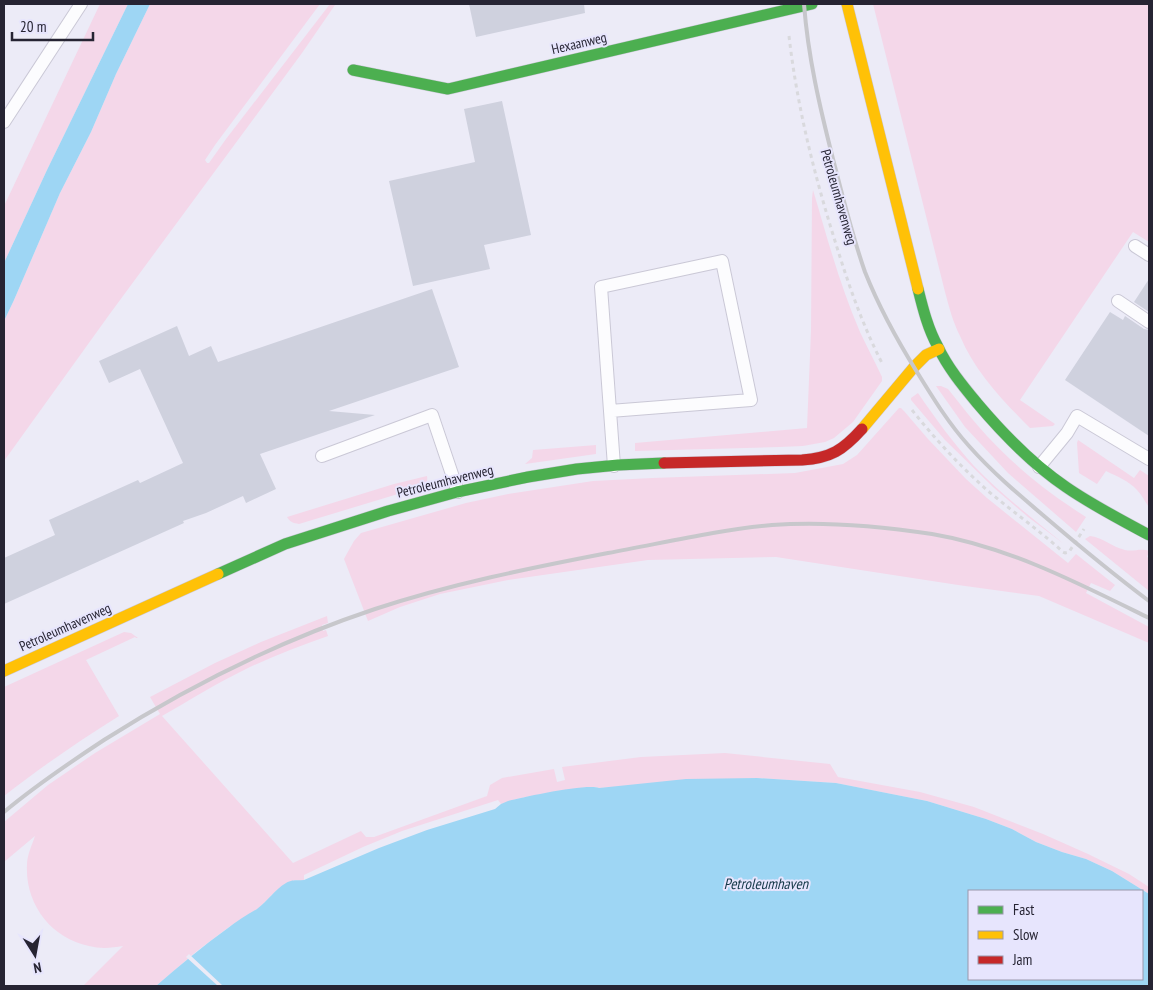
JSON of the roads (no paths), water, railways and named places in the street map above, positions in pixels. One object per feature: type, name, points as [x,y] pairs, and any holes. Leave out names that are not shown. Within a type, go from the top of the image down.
[{"type":"street","name":"Hexaanweg","points":[[353,70],[448,88],[812,4]]},
{"type":"street","points":[[848,4],[923,309],[938,349],[991,420],[1039,467],[1096,507],[1149,535]]},
{"type":"street","name":"Petroleumhavenweg","points":[[4,671],[285,544],[365,518],[480,486],[564,471],[614,466],[804,459],[828,456],[846,446],[914,367],[926,355],[938,349]]},
{"type":"lane","points":[[4,119],[81,4]]},
{"type":"lane","points":[[1135,246],[1149,255]]},
{"type":"lane","points":[[610,411],[751,400],[722,262],[601,287],[610,411],[614,466]]},
{"type":"lane","points":[[1118,301],[1149,322]]},
{"type":"lane","points":[[322,456],[432,416],[458,492]]},
{"type":"lane","points":[[1039,467],[1067,433],[1078,416],[1149,459]]},
{"type":"water","points":[[128,4],[150,4],[116,74],[91,132],[60,193],[4,321],[4,263]]},
{"type":"water","name":"Petroleumhaven","points":[[757,778],[836,783],[927,801],[986,819],[1012,829],[1036,842],[1086,859],[1112,871],[1143,890],[968,890],[968,980],[1143,980],[1143,890],[1149,894],[1149,986],[156,986],[209,942],[257,909],[288,882],[304,880],[427,830],[495,809],[508,801],[582,787],[599,788],[686,779]]},
{"type":"railway","points":[[804,4],[808,43],[819,102],[852,230],[870,285],[902,348],[948,420],[978,456],[1034,508],[1149,601]]},
{"type":"railway","points":[[4,812],[65,766],[136,720],[235,666],[304,635],[375,609],[462,584],[710,533],[772,525],[832,524],[932,534],[961,540],[1016,557],[1044,568],[1149,618]]}]
